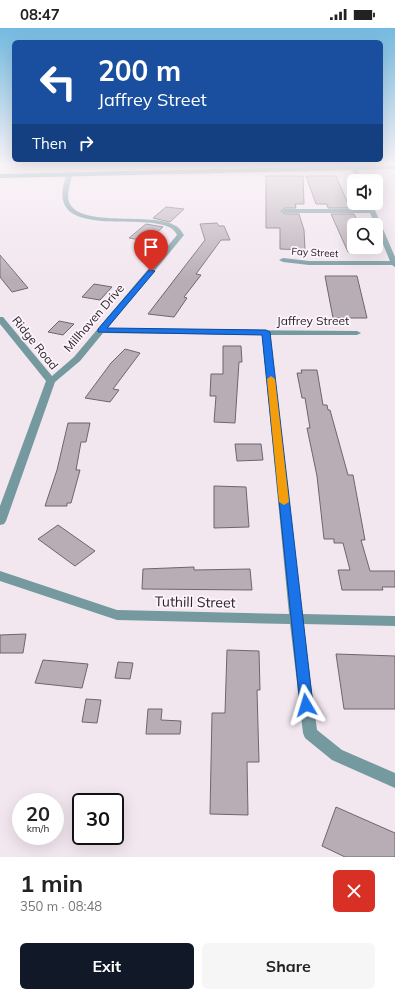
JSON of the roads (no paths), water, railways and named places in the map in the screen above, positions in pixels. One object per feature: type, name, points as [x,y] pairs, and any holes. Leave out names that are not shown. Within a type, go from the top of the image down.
[{"type":"street","name":"Millhaven Drive","points":[[0,521],[51,382],[77,359],[180,238],[180,233],[175,227],[164,223],[102,220],[77,213],[67,206],[65,203]]},
{"type":"street","points":[[285,211],[372,210],[395,264]]},
{"type":"street","name":"Fay Street","points":[[283,260],[309,263],[395,264]]},
{"type":"street","name":"Ridge Road","points":[[0,319],[51,382]]},
{"type":"street","name":"Jaffrey Street","points":[[101,330],[357,333]]},
{"type":"street","points":[[266,332],[296,619],[310,733],[337,755],[395,781]]},
{"type":"street","name":"Tuthill Street","points":[[0,576],[117,615],[395,620]]}]
